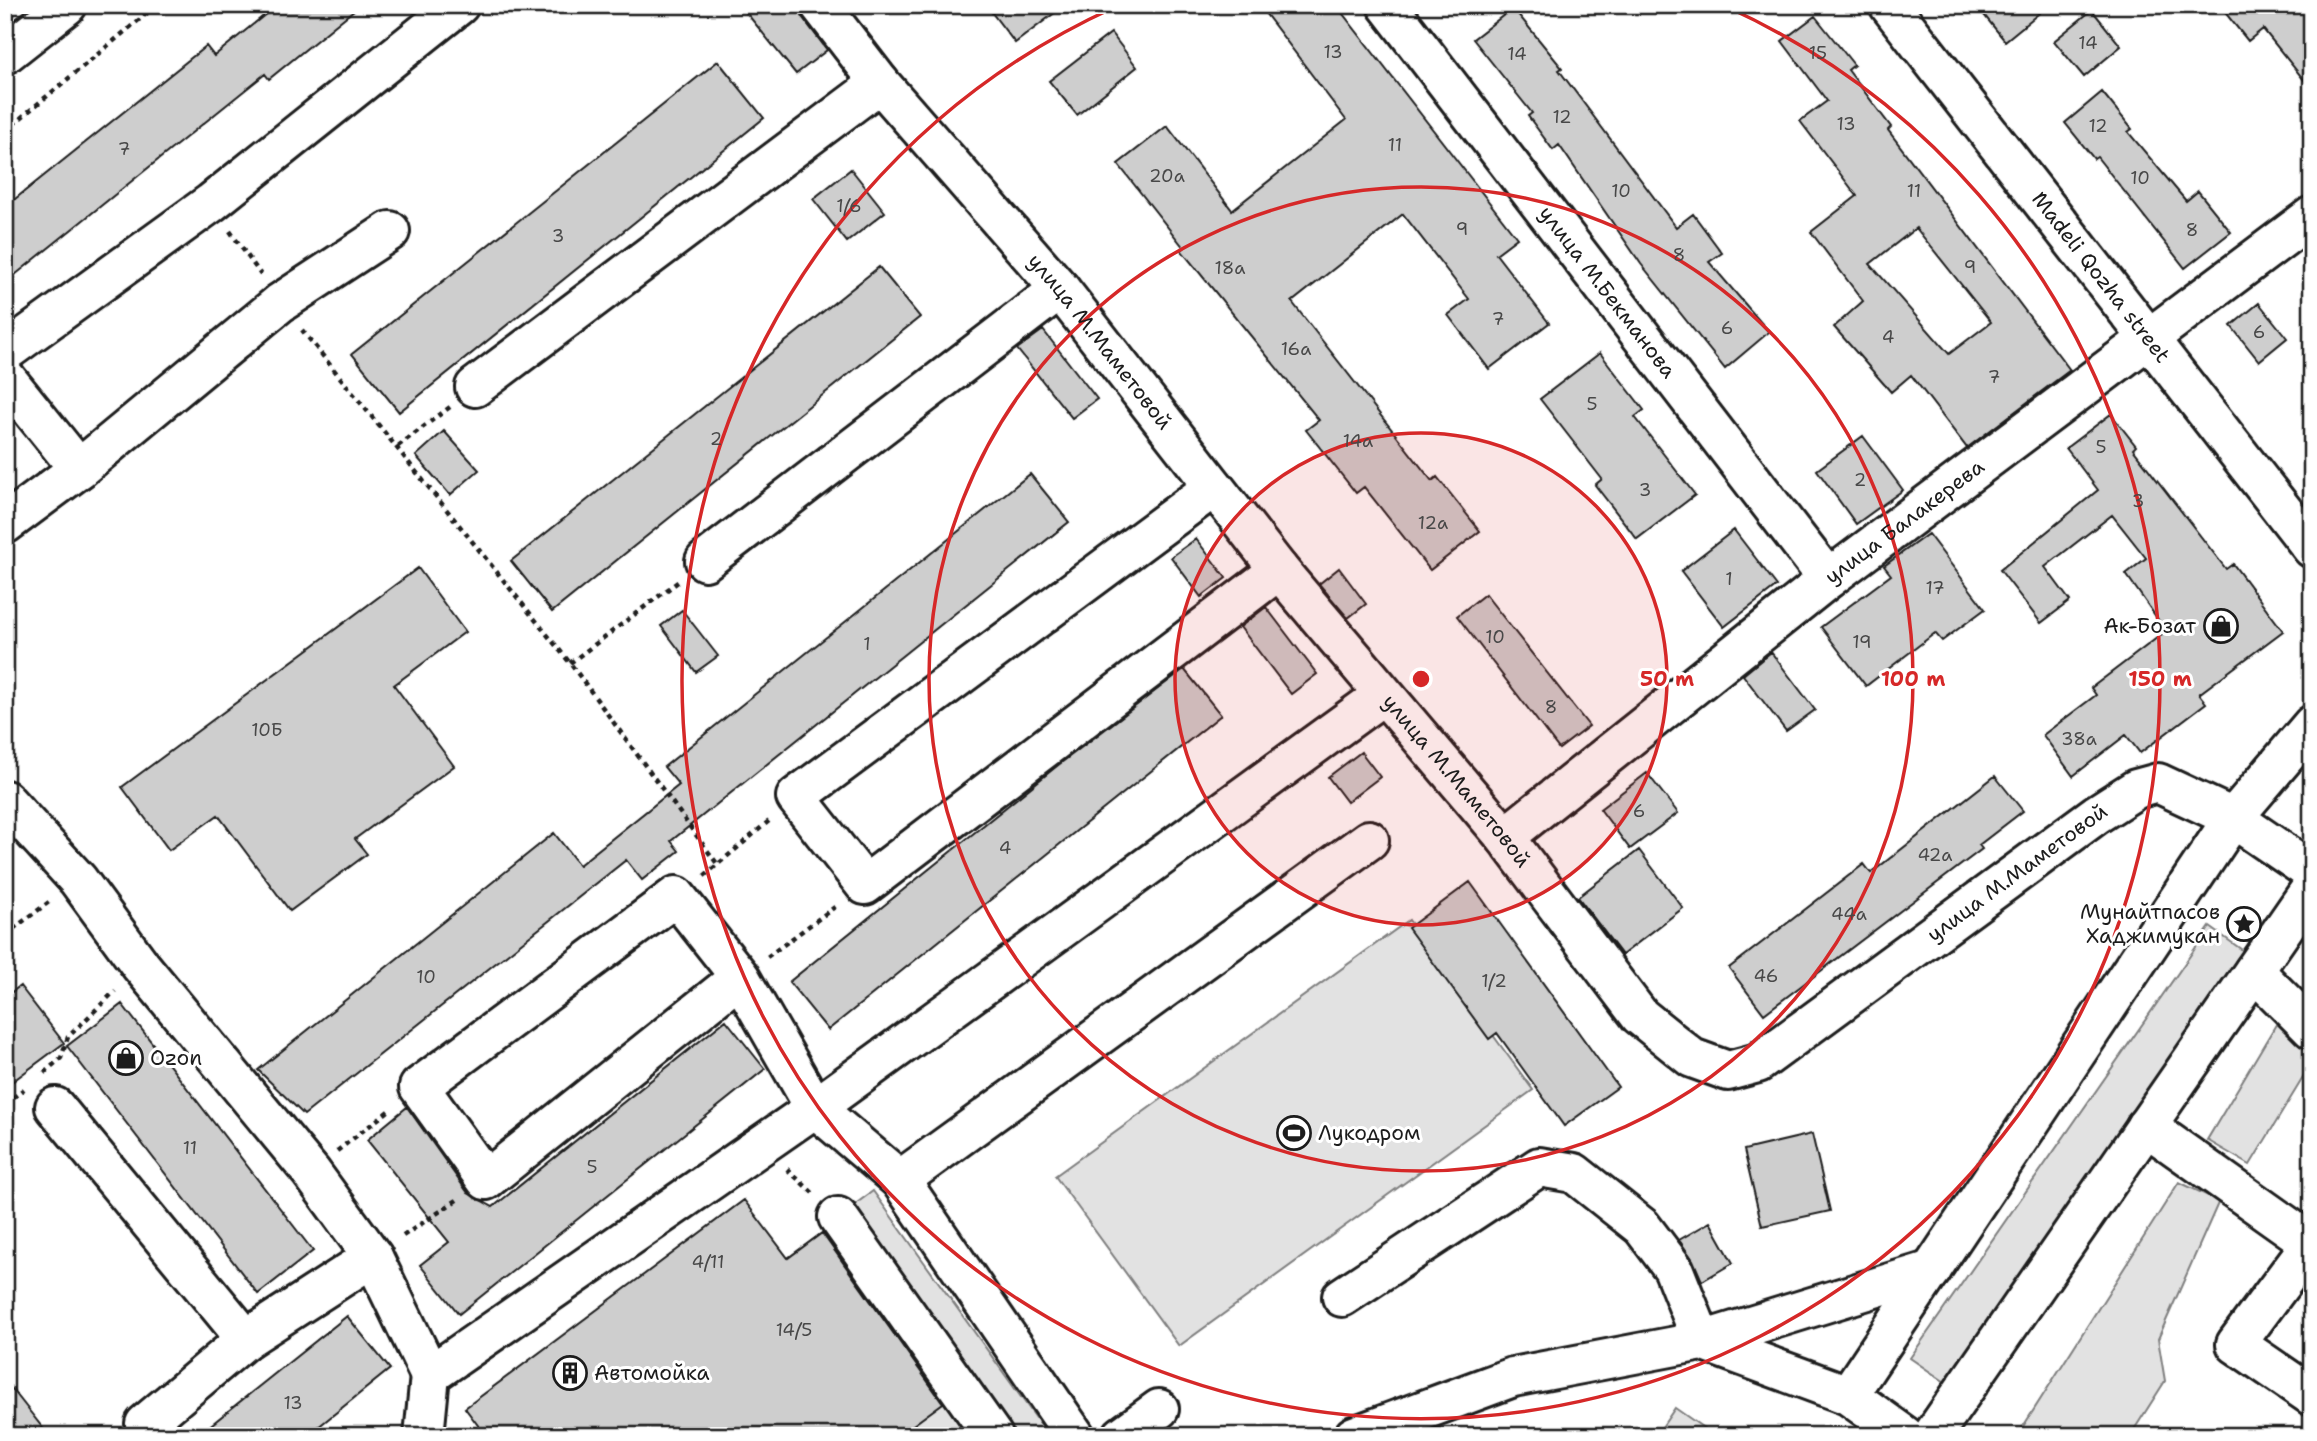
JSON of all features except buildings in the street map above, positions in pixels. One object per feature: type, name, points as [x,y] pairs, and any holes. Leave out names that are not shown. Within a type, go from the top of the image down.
[{"type":"street","points":[[5,54],[67,5]]},
{"type":"street","points":[[5,352],[211,203],[459,5]]},
{"type":"street","name":"улица М.Маметовой","points":[[820,5],[880,83],[1060,289],[1279,570],[1505,837],[1640,1016],[1692,1058],[1728,1071],[1758,1063],[2097,814],[2136,789],[2158,783],[2233,818],[2312,872]]},
{"type":"street","name":"улица М.Бекманова","points":[[1387,5],[1828,579]]},
{"type":"street","name":"Madeli Qozha street","points":[[1889,5],[2312,548]]},
{"type":"street","points":[[475,387],[880,83]]},
{"type":"street","name":"улица Балакерева","points":[[1505,837],[1828,579],[2312,216]]},
{"type":"street","points":[[5,524],[79,469],[280,303],[390,232]]},
{"type":"street","points":[[705,561],[1060,289]]},
{"type":"street","points":[[5,377],[79,469]]},
{"type":"street","points":[[1214,487],[796,797],[865,885],[1279,570]]},
{"type":"street","points":[[430,1375],[815,1108],[1383,695]]},
{"type":"street","points":[[1848,1395],[2233,818],[2312,726]]},
{"type":"street","points":[[5,800],[18,835],[78,880],[141,966],[311,1171],[373,1256],[430,1375],[424,1436]]},
{"type":"street","points":[[900,1180],[1369,840]]},
{"type":"street","points":[[1932,1436],[2312,887]]},
{"type":"street","points":[[740,977],[486,1180],[419,1087],[676,896],[740,977],[815,1108],[900,1180],[1075,1436]]},
{"type":"street","points":[[2254,971],[2312,1029]]},
{"type":"street","points":[[55,1107],[246,1339]]},
{"type":"street","points":[[2146,1126],[2311,1242],[2236,1344],[2312,1396]]},
{"type":"street","points":[[1342,1297],[1539,1167],[1574,1173],[1642,1227],[1673,1268],[1702,1341],[1848,1395],[1905,1436]]},
{"type":"street","points":[[838,1217],[993,1436]]},
{"type":"street","points":[[145,1424],[246,1339],[373,1256]]},
{"type":"street","points":[[1354,1436],[1513,1377],[1702,1341],[1932,1270]]},
{"type":"street","points":[[1122,1436],[1159,1409]]},
{"type":"path","points":[[5,131],[157,5]]},
{"type":"path","points":[[211,203],[280,303],[398,446],[570,663],[718,865]]},
{"type":"path","points":[[398,446],[475,387]]},
{"type":"path","points":[[570,663],[705,561]]},
{"type":"path","points":[[676,896],[718,865],[796,797]]},
{"type":"path","points":[[5,935],[78,880]]},
{"type":"path","points":[[740,977],[865,885]]},
{"type":"path","points":[[5,1104],[61,1058],[68,1037],[141,966]]},
{"type":"path","points":[[311,1171],[419,1087]]},
{"type":"path","points":[[761,1145],[838,1217]]},
{"type":"path","points":[[373,1256],[486,1180]]},
{"type":"shaded area","name":"Лукодром","points":[[1409,920],[1533,1090],[1179,1346],[1055,1176]]},
{"type":"shaded area","points":[[2210,927],[2252,957],[1948,1384],[1910,1358]]},
{"type":"shaded area","points":[[2281,1016],[2312,1047],[2312,1063],[2250,1165],[2207,1140]]},
{"type":"shaded area","points":[[2179,1182],[2219,1201],[2158,1339],[2165,1381],[2130,1436],[2017,1436]]},
{"type":"shaded area","points":[[873,1191],[1049,1436],[545,1436],[826,1230],[838,1217]]},
{"type":"shaded area","points":[[1675,1408],[1715,1436],[1656,1436]]},
{"type":"place","name":"Ак-Бозат","points":[[2221,626]]},
{"type":"place","name":"Мунайтпасов Хаджимукан","points":[[2244,924]]},
{"type":"place","name":"Ozon","points":[[126,1058]]},
{"type":"place","name":"Лукодром","points":[[1294,1133]]},
{"type":"place","name":"Автомойка","points":[[570,1373]]}]
